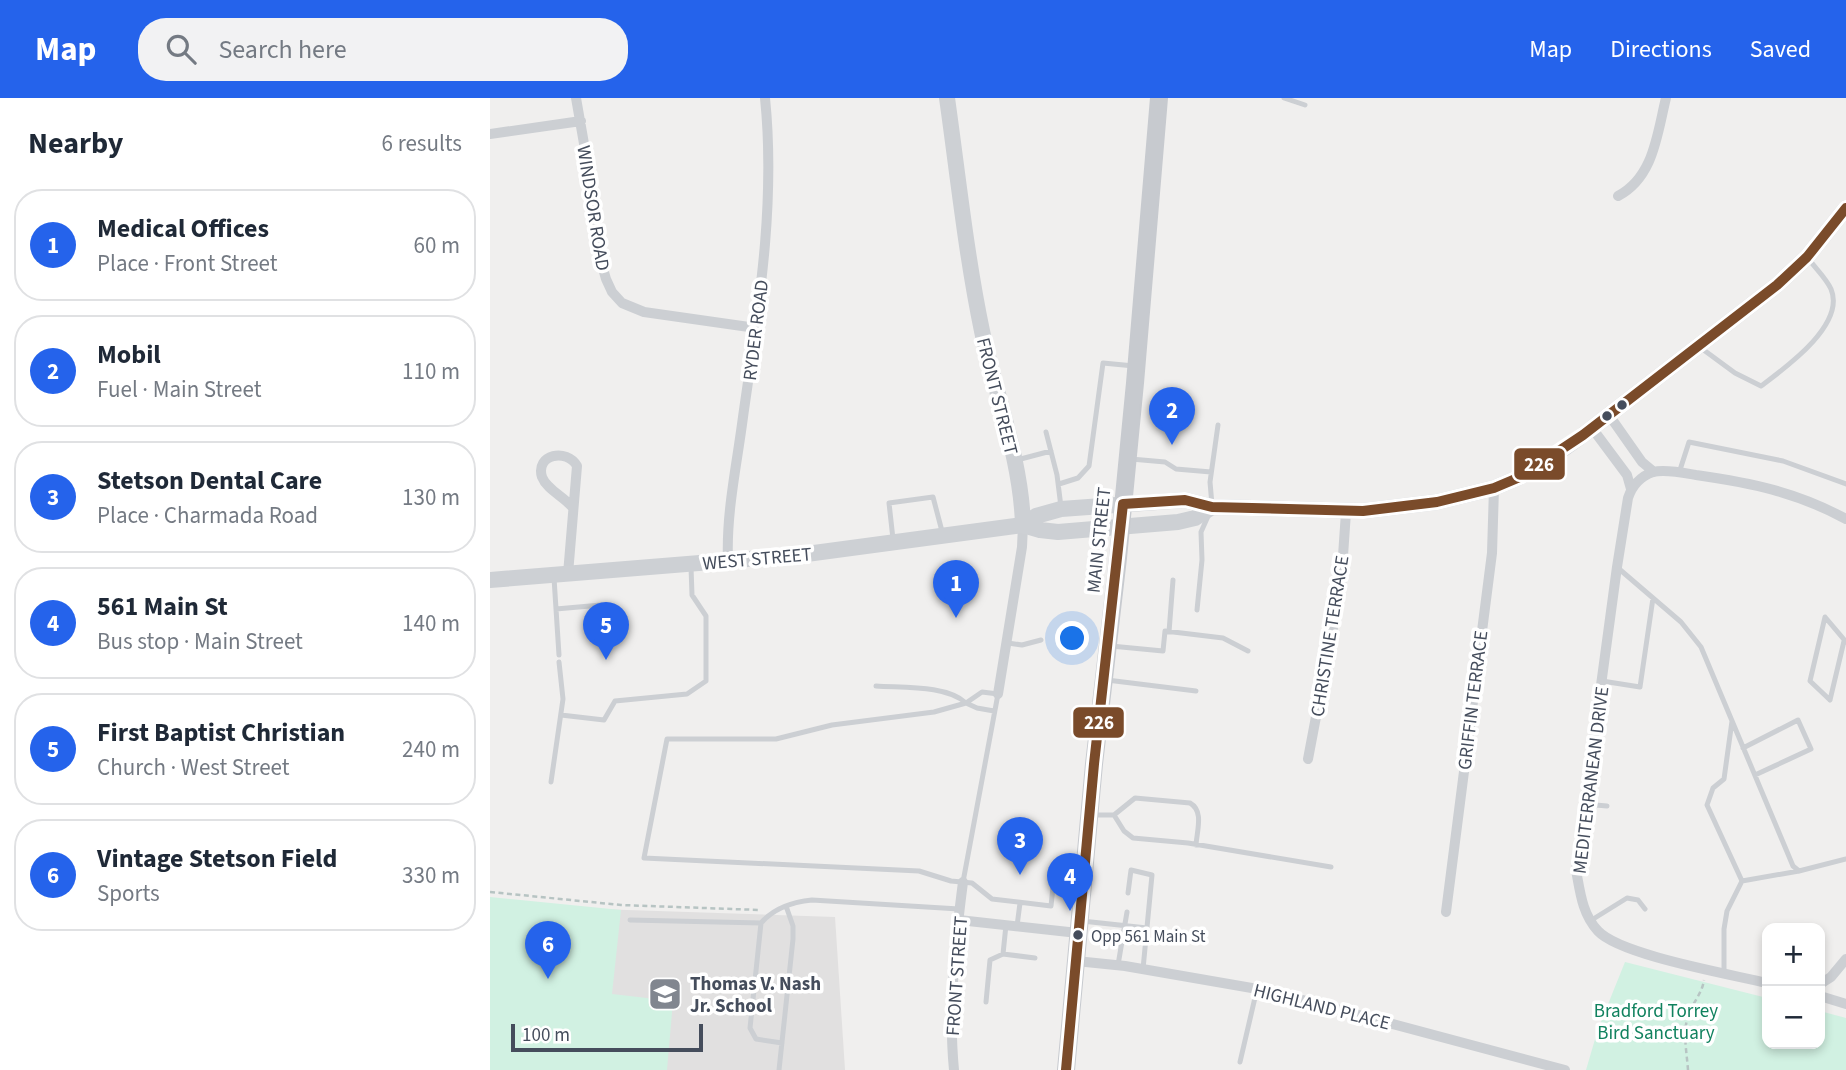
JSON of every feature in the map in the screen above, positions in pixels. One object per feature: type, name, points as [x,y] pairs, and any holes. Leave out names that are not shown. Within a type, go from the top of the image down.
[{"type":"main road","name":"FRONT STREET","points":[[947,98],[982,331],[1021,491],[1023,525]]},
{"type":"main road","name":"MAIN STREET","points":[[1066,1070],[1089,814],[1137,366],[1159,98]]},
{"type":"main road","points":[[1023,525],[1043,513],[1061,509],[1123,504],[1185,500],[1212,507],[1346,512],[1437,502],[1494,488],[1545,462],[1777,285],[1807,257],[1846,208]]},
{"type":"main road","points":[[1023,525],[1058,532],[1186,521],[1212,507]]},
{"type":"main road","name":"WEST STREET","points":[[490,580],[816,553],[1023,525]]},
{"type":"street","name":"WINDSOR ROAD","points":[[576,98],[600,258],[612,292],[622,303],[644,312],[756,328]]},
{"type":"street","name":"RYDER ROAD","points":[[728,561],[730,515],[756,328],[769,205],[769,142],[765,98]]},
{"type":"street","points":[[1618,196],[1634,186],[1648,165],[1666,98]]},
{"type":"street","points":[[490,134],[581,121]]},
{"type":"street","points":[[1609,415],[1642,463],[1654,472]]},
{"type":"street","points":[[1592,428],[1627,475],[1631,489]]},
{"type":"street","points":[[561,574],[573,508],[577,466],[573,459],[566,456],[550,456],[541,469],[543,478],[573,508]]},
{"type":"street","points":[[1631,489],[1640,479],[1654,472],[1679,473],[1770,487],[1821,506],[1846,519]]},
{"type":"street","name":"GRIFFIN TERRACE","points":[[1446,912],[1492,552],[1494,488]]},
{"type":"street","name":"MEDITERRANEAN DRIVE","points":[[1590,921],[1583,905],[1576,870],[1617,567],[1631,489]]},
{"type":"street","name":"CHRISTINE TERRACE","points":[[1308,759],[1341,585],[1346,512]]},
{"type":"street","name":"FRONT STREET","points":[[998,694],[1008,643],[1023,525]]},
{"type":"street","name":"FRONT STREET","points":[[954,1070],[951,1015],[963,882]]},
{"type":"street","points":[[960,915],[1011,926],[1078,927]]},
{"type":"street","points":[[1590,921],[1613,943],[1637,952],[1762,982]]},
{"type":"street","points":[[1825,981],[1846,959]]},
{"type":"street","name":"HIGHLAND PLACE","points":[[1076,961],[1118,965],[1256,989],[1565,1070]]},
{"type":"street","points":[[1825,998],[1846,1004]]},
{"type":"lane","points":[[1284,98],[1304,105]]},
{"type":"lane","points":[[1699,346],[1735,373],[1761,386],[1779,373],[1822,334],[1833,315],[1833,291],[1807,257]]},
{"type":"lane","points":[[1059,484],[1078,478],[1089,466],[1103,363],[1137,366]]},
{"type":"lane","points":[[1197,610],[1202,532],[1212,507],[1211,472],[1218,425]]},
{"type":"lane","points":[[1046,432],[1059,484],[1061,509]]},
{"type":"lane","points":[[1679,473],[1689,442],[1783,461],[1846,484]]},
{"type":"lane","points":[[1014,461],[1051,451]]},
{"type":"lane","points":[[1128,459],[1165,462],[1176,469],[1211,472]]},
{"type":"lane","points":[[894,542],[889,503],[933,497],[943,536]]},
{"type":"lane","points":[[561,715],[604,720],[615,701],[687,694],[706,681],[706,616],[692,595],[691,563]]},
{"type":"lane","points":[[1617,567],[1681,622],[1701,647],[1793,866],[1799,871]]},
{"type":"lane","points":[[551,782],[562,699],[556,609],[561,574]]},
{"type":"lane","points":[[1169,632],[1173,580]]},
{"type":"lane","points":[[1602,681],[1640,687],[1653,598]]},
{"type":"lane","points":[[556,609],[601,605]]},
{"type":"lane","points":[[1825,617],[1845,642],[1839,665],[1830,700],[1810,681],[1825,617]]},
{"type":"lane","points":[[1108,646],[1163,651],[1165,631],[1223,638],[1248,651]]},
{"type":"lane","points":[[1008,643],[1022,645],[1041,640]]},
{"type":"lane","points":[[1104,680],[1196,691]]},
{"type":"lane","points":[[876,686],[944,691],[955,694],[977,708],[994,711]]},
{"type":"lane","points":[[963,882],[998,694],[982,692],[966,703],[925,714],[832,724],[776,739],[667,739],[644,859],[919,871],[951,881],[972,883],[992,900],[1051,906],[1055,868]]},
{"type":"lane","points":[[1743,748],[1798,720],[1811,748],[1755,775]]},
{"type":"lane","points":[[1732,721],[1724,779],[1713,788],[1707,805],[1742,881]]},
{"type":"lane","points":[[1089,814],[1114,815],[1135,797],[1190,803],[1199,812],[1196,845]]},
{"type":"lane","points":[[1584,804],[1607,806]]},
{"type":"lane","points":[[1114,815],[1124,831],[1133,838],[1196,845],[1331,867]]},
{"type":"lane","points":[[1742,881],[1846,859]]},
{"type":"lane","points":[[1128,893],[1131,870],[1152,875],[1143,969]]},
{"type":"lane","points":[[1724,972],[1724,929],[1727,911],[1742,881]]},
{"type":"lane","points":[[1590,921],[1627,898],[1638,900],[1645,909]]},
{"type":"lane","points":[[782,1043],[760,1041],[751,1032],[761,923],[769,915],[786,906],[818,900],[960,915]]},
{"type":"lane","points":[[1003,954],[1020,903]]},
{"type":"lane","points":[[779,1070],[793,939],[793,926],[786,906]]},
{"type":"lane","points":[[1118,965],[1127,912]]},
{"type":"lane","points":[[630,920],[761,923]]},
{"type":"lane","points":[[1078,927],[1147,928]]},
{"type":"lane","points":[[986,1002],[990,960],[1003,954],[1035,958]]},
{"type":"lane","points":[[1240,1062],[1256,989]]},
{"type":"path","points":[[490,892],[621,905],[755,909],[769,915]]},
{"type":"path","points":[[1688,1070],[1686,1022],[1702,990],[1707,968]]},
{"type":"shaded area","name":"Thomas V. Nash Jr. School","points":[[597,909],[835,917],[845,1070],[490,1070]]},
{"type":"green space","points":[[490,897],[621,910],[612,994],[673,1001],[667,1070],[490,1070]]},
{"type":"green space","name":"Bradford Torrey Bird Sanctuary","points":[[1625,962],[1762,997],[1762,1049],[1825,1049],[1825,1012],[1846,1018],[1846,1070],[1586,1070],[1598,1029]]},
{"type":"transit line","name":"226","points":[[1066,1070],[1094,764],[1123,504],[1185,500],[1212,507],[1363,511],[1437,502],[1494,488],[1520,477],[1583,435],[1777,285],[1807,257],[1846,208]]},
{"type":"place","name":"Mobil","points":[[1172,445]]},
{"type":"place","name":"Medical Offices","points":[[956,618]]},
{"type":"place","name":"First Baptist Christian","points":[[606,660]]},
{"type":"place","name":"Stetson Dental Care","points":[[1020,875]]},
{"type":"place","name":"561 Main St","points":[[1070,911]]},
{"type":"place","name":"Opp 561 Main St","points":[[1078,935]]},
{"type":"place","name":"Vintage Stetson Field","points":[[548,979]]},
{"type":"place","name":"Thomas V. Nash Jr. School","points":[[665,994]]}]
